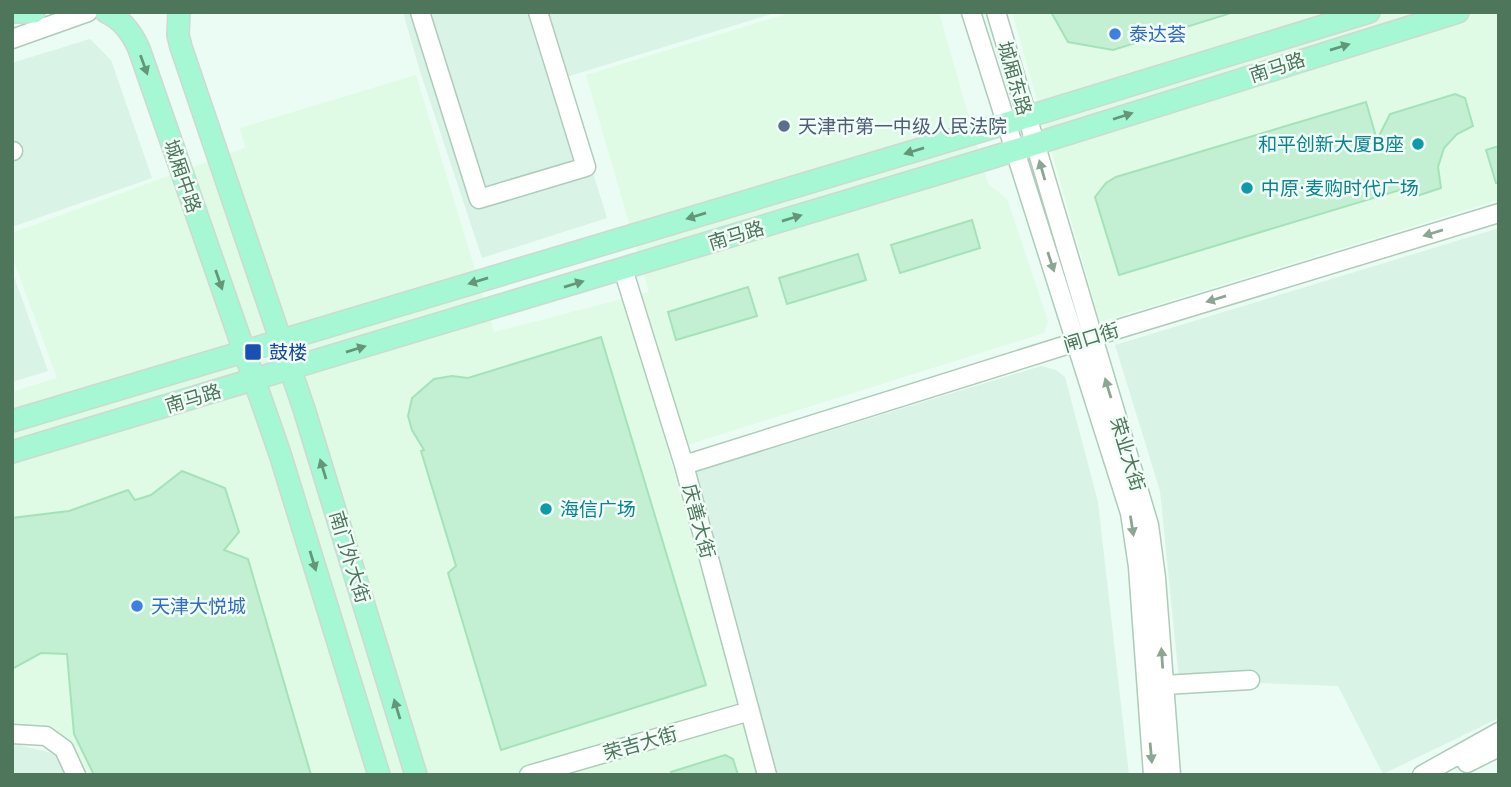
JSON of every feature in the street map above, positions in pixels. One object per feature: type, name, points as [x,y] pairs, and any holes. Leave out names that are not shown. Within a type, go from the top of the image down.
[{"type":"main road","points":[[12,12],[34,12]]},
{"type":"main road","name":"城厢中路","points":[[106,12],[122,23],[139,49],[244,351]]},
{"type":"main road","name":"城厢中路","points":[[179,12],[178,35],[181,47],[281,339]]},
{"type":"main road","name":"南马路","points":[[12,421],[1006,124],[1369,12]]},
{"type":"main road","name":"南马路","points":[[12,452],[1035,144],[1458,12]]},
{"type":"main road","name":"南门外大街","points":[[281,339],[416,775]]},
{"type":"main road","name":"南门外大街","points":[[244,351],[284,467],[379,775]]},
{"type":"street","points":[[12,39],[88,12]]},
{"type":"street","points":[[420,12],[479,199],[586,167],[538,12]]},
{"type":"street","name":"城厢东路","points":[[971,12],[1014,150]]},
{"type":"street","name":"城厢东路","points":[[996,12],[1035,144]]},
{"type":"street","name":"荣业大街","points":[[1035,144],[1130,513],[1138,567],[1153,775]]},
{"type":"street","name":"荣业大街","points":[[1014,150],[1149,525],[1156,578],[1171,775]]},
{"type":"street","name":"闸口街","points":[[684,465],[1084,339],[1499,213]]},
{"type":"street","name":"庆善大街","points":[[624,269],[684,465],[767,775]]},
{"type":"street","points":[[1164,685],[1250,680]]},
{"type":"street","name":"荣吉大街","points":[[529,775],[750,711]]},
{"type":"street","points":[[1422,775],[1499,732]]},
{"type":"street","points":[[12,734],[46,736],[64,749],[76,775]]},
{"type":"street","points":[[1446,775],[1499,747]]},
{"type":"shaded area","points":[[403,12],[778,12],[563,78],[607,218],[482,258]]},
{"type":"shaded area","points":[[793,12],[939,12],[988,184],[1007,199],[1048,321],[1044,333],[668,451],[760,775],[73,775],[61,748],[12,738],[12,392],[57,378],[12,256],[12,233],[245,148],[240,128],[416,75],[494,332],[649,292],[586,75]]},
{"type":"shaded area","points":[[1012,12],[1499,12],[1499,200],[1100,322]]},
{"type":"shaded area","points":[[90,39],[111,60],[152,178],[12,227],[12,63]]},
{"type":"shaded area","points":[[1499,228],[1499,718],[1383,774],[1338,686],[1179,680],[1160,491],[1115,345]]},
{"type":"shaded area","points":[[12,271],[48,371],[12,382]]},
{"type":"shaded area","points":[[1041,366],[1056,370],[1065,377],[1098,502],[1129,775],[777,775],[695,472]]},
{"type":"shaded area","points":[[19,745],[56,754],[65,775],[12,775],[12,746]]},
{"type":"building","name":"泰达荟","points":[[1051,12],[1228,14],[1113,50],[1068,42]]},
{"type":"building","name":"中原·麦购时代广场","points":[[1455,94],[1465,98],[1473,126],[1457,134],[1444,148],[1438,167],[1441,188],[1414,197],[1403,189],[1119,275],[1095,197],[1106,183],[1116,177],[1366,102],[1377,140],[1390,114]]},
{"type":"building","points":[[1499,146],[1499,182],[1496,183],[1486,150]]},
{"type":"building","points":[[972,220],[980,248],[900,273],[891,245]]},
{"type":"building","points":[[858,254],[866,280],[787,304],[779,278]]},
{"type":"building","points":[[748,287],[757,316],[676,340],[668,312]]},
{"type":"building","name":"海信广场","points":[[601,337],[706,685],[501,750],[448,573],[456,566],[421,451],[424,450],[412,430],[408,416],[412,398],[434,379],[452,376],[468,378]]},
{"type":"building","name":"天津大悦城","points":[[182,471],[225,488],[239,532],[224,550],[248,559],[311,775],[94,775],[74,734],[67,654],[41,653],[12,669],[12,518],[69,511],[128,490],[135,500],[151,495]]},
{"type":"building","points":[[725,755],[733,759],[738,775],[672,775],[671,772]]},
{"type":"place","name":"泰达荟","points":[[1115,34]]},
{"type":"place","name":"天津市第一中级人民法院","points":[[784,126]]},
{"type":"place","name":"和平创新大厦B座","points":[[1418,144]]},
{"type":"place","name":"中原·麦购时代广场","points":[[1247,188]]},
{"type":"place","name":"鼓楼","points":[[253,352]]},
{"type":"place","name":"海信广场","points":[[546,509]]},
{"type":"place","name":"天津大悦城","points":[[137,606]]}]
